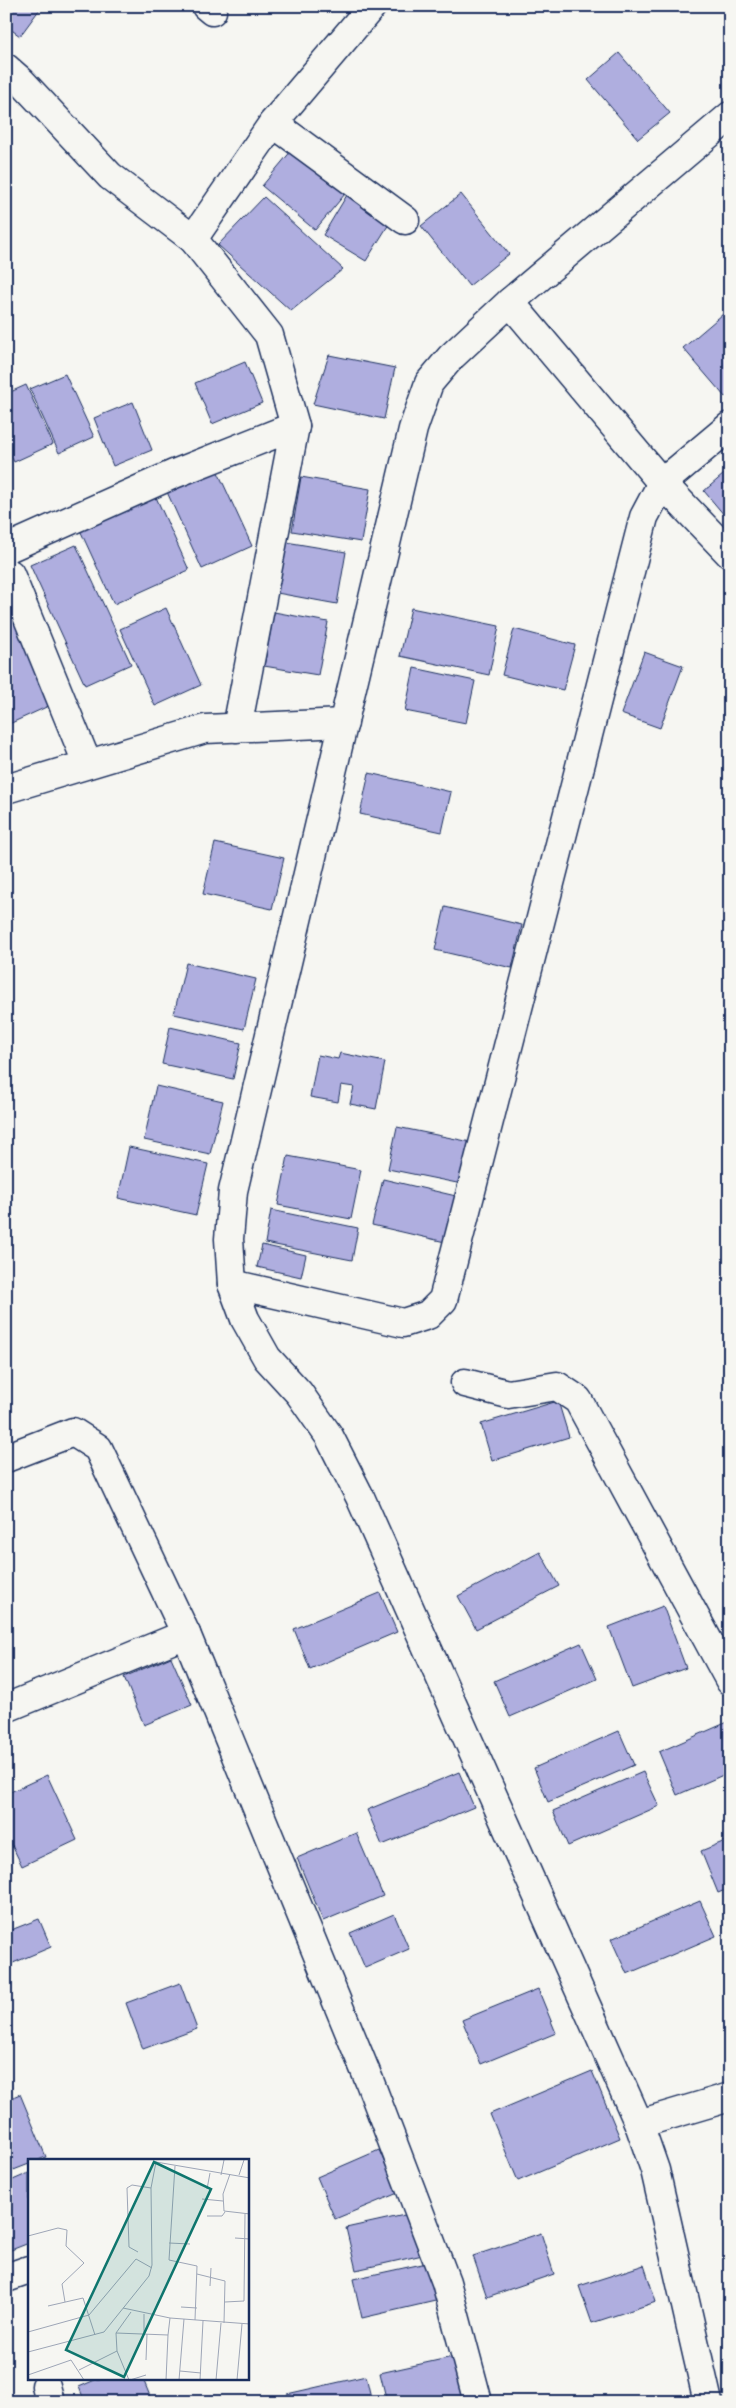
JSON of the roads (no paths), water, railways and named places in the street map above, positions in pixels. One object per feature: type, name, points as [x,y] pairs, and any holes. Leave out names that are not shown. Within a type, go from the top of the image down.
[{"type":"street","points":[[193,239],[273,123],[372,6]]},
{"type":"street","points":[[6,68],[22,82],[110,176],[193,239],[269,335],[295,426],[237,728]]},
{"type":"street","points":[[708,2402],[655,2170],[639,2124],[360,1497],[329,1436],[300,1393],[267,1358],[245,1318],[232,1284],[229,1239],[233,1191],[413,430],[429,383],[451,357],[510,302],[730,116]]},
{"type":"street","points":[[273,123],[405,220]]},
{"type":"street","points":[[510,302],[662,483],[730,554]]},
{"type":"street","points":[[87,763],[8,561],[174,474],[295,426]]},
{"type":"street","points":[[232,1284],[404,1323],[428,1315],[443,1300],[644,517],[662,483],[730,426]]},
{"type":"street","points":[[6,789],[87,763],[205,730],[344,723]]},
{"type":"street","points":[[465,1383],[508,1394],[557,1386],[578,1400],[730,1681]]},
{"type":"street","points":[[6,1458],[73,1432],[98,1448],[186,1634],[372,2089],[446,2282],[478,2402]]},
{"type":"street","points":[[6,1708],[186,1634]]},
{"type":"street","points":[[639,2124],[730,2097]]},
{"type":"street","points":[[6,2278],[28,2270]]}]
